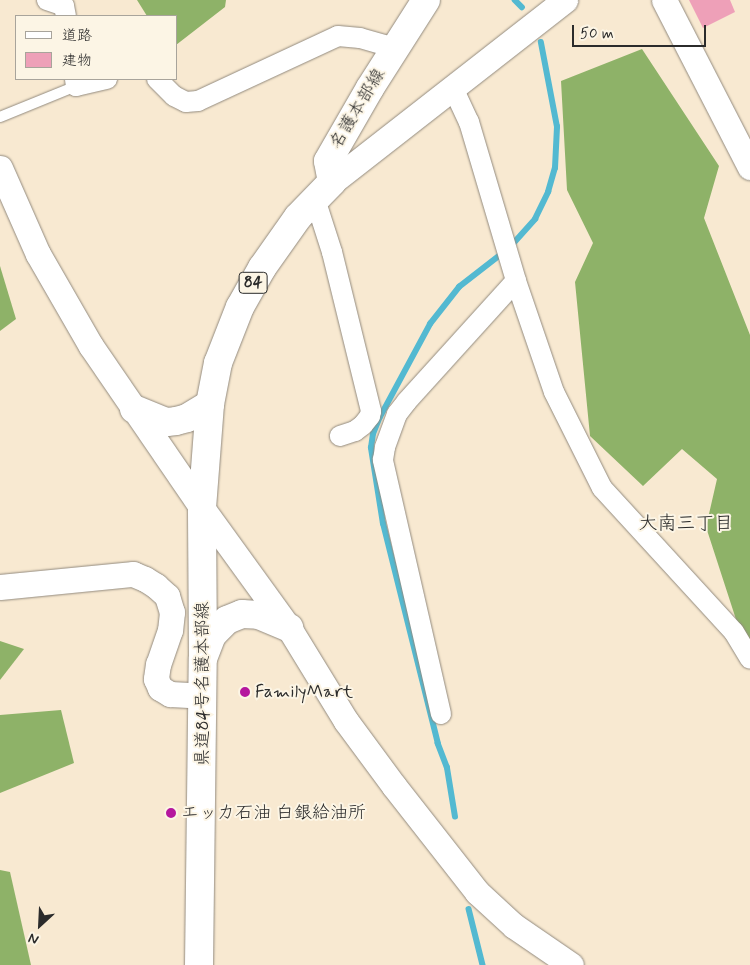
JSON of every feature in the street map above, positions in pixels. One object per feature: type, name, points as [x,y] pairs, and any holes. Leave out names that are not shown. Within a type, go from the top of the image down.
[{"type":"main road","name":"名護本部線","points":[[323,190],[328,160],[426,0]]},
{"type":"main road","name":"84","points":[[210,404],[218,363],[240,307],[270,255],[323,190]]},
{"type":"main road","points":[[134,409],[167,422],[188,418],[210,404]]},
{"type":"main road","name":"県道84号名護本部線","points":[[199,965],[203,696],[202,508],[210,404]]},
{"type":"main road","points":[[203,658],[212,635],[227,620],[242,614],[259,615],[289,628]]},
{"type":"street","points":[[340,436],[355,431],[370,416],[371,406],[332,252],[323,190],[565,0]]},
{"type":"street","points":[[664,0],[750,167]]},
{"type":"street","points":[[158,80],[174,96],[186,102],[198,101],[338,36],[360,38],[395,48]]},
{"type":"street","points":[[76,82],[97,80]]},
{"type":"street","points":[[453,88],[469,122],[516,281],[554,392],[602,488],[734,632],[750,659]]},
{"type":"street","points":[[0,168],[38,254],[91,346],[202,508],[289,628],[346,721],[477,892],[514,926],[571,965]]},
{"type":"street","points":[[441,714],[383,460],[388,436],[397,414],[516,281]]},
{"type":"street","points":[[370,416],[388,436]]},
{"type":"street","points":[[0,587],[133,574],[145,579],[167,596],[172,612],[170,630],[158,664],[156,679],[160,688],[170,694],[186,697],[203,696]]},
{"type":"lane","points":[[0,117],[76,82]]},
{"type":"green space","points":[[137,0],[226,0],[225,7],[178,43],[178,15],[146,15]]},
{"type":"green space","points":[[642,49],[719,166],[704,218],[750,335],[750,650],[744,644],[706,527],[717,479],[682,449],[643,486],[590,436],[575,282],[593,243],[567,190],[561,81]]},
{"type":"green space","points":[[0,266],[16,319],[0,331]]},
{"type":"green space","points":[[0,641],[24,649],[0,680]]},
{"type":"green space","points":[[61,710],[74,763],[0,793],[0,715]]},
{"type":"green space","points":[[0,870],[10,872],[31,965],[0,965]]},
{"type":"building","points":[[689,0],[730,0],[735,12],[703,28]]},
{"type":"waterway","points":[[515,0],[522,7]]},
{"type":"waterway","points":[[511,246],[535,219],[548,192],[555,168],[557,127],[541,43]]},
{"type":"waterway","points":[[455,817],[447,768],[438,744],[383,524],[371,448],[373,434],[380,417],[430,324],[459,287],[504,252]]},
{"type":"waterway","points":[[469,909],[483,965]]},
{"type":"place","name":"FamilyMart","points":[[245,692]]},
{"type":"place","name":"エッカ石油 白銀給油所","points":[[171,813]]},
{"type":"district","name":"大南三丁目","points":[[686,524]]}]
